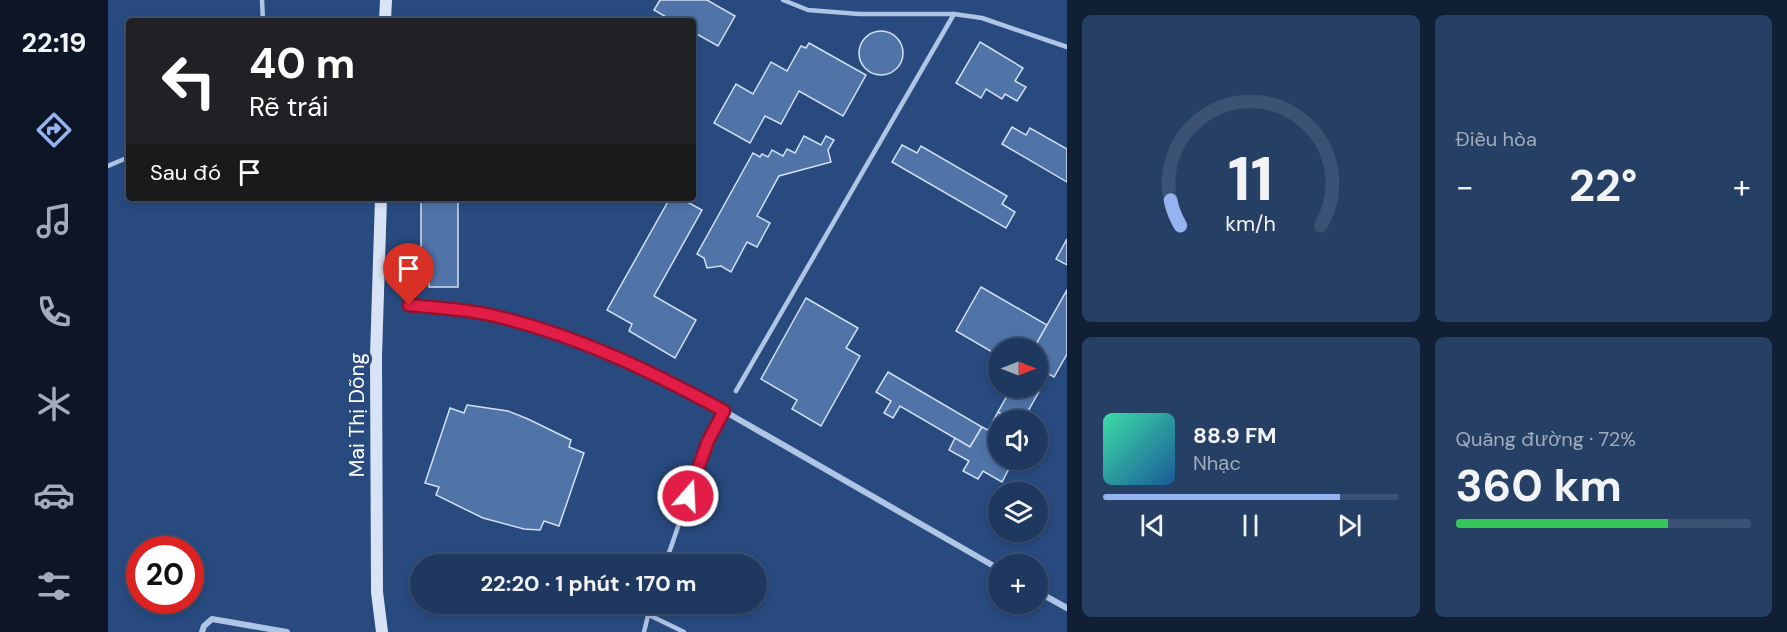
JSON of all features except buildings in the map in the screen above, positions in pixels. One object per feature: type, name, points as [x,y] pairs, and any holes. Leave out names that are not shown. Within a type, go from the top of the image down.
[{"type":"street","points":[[385,18],[386,0]]},
{"type":"street","name":"Mai Thị Dõng","points":[[381,201],[376,356],[377,580],[382,632]]},
{"type":"street","points":[[641,369],[724,411],[988,563]]},
{"type":"street","points":[[1048,598],[1067,608]]},
{"type":"street","points":[[202,632],[204,626],[212,619],[287,632]]},
{"type":"lane","points":[[262,0],[263,18]]},
{"type":"lane","points":[[783,0],[808,10],[849,14],[954,14],[1002,24],[1067,47]]},
{"type":"lane","points":[[736,391],[954,14]]},
{"type":"lane","points":[[108,166],[126,158]]},
{"type":"lane","points":[[409,305],[458,309],[517,322],[587,344],[641,369]]},
{"type":"lane","points":[[668,554],[693,479],[708,441],[724,411]]},
{"type":"lane","points":[[644,632],[647,614],[684,632]]},
{"type":"route","points":[[409,305],[458,309],[495,316],[587,344],[724,411],[708,441],[688,496]]}]
